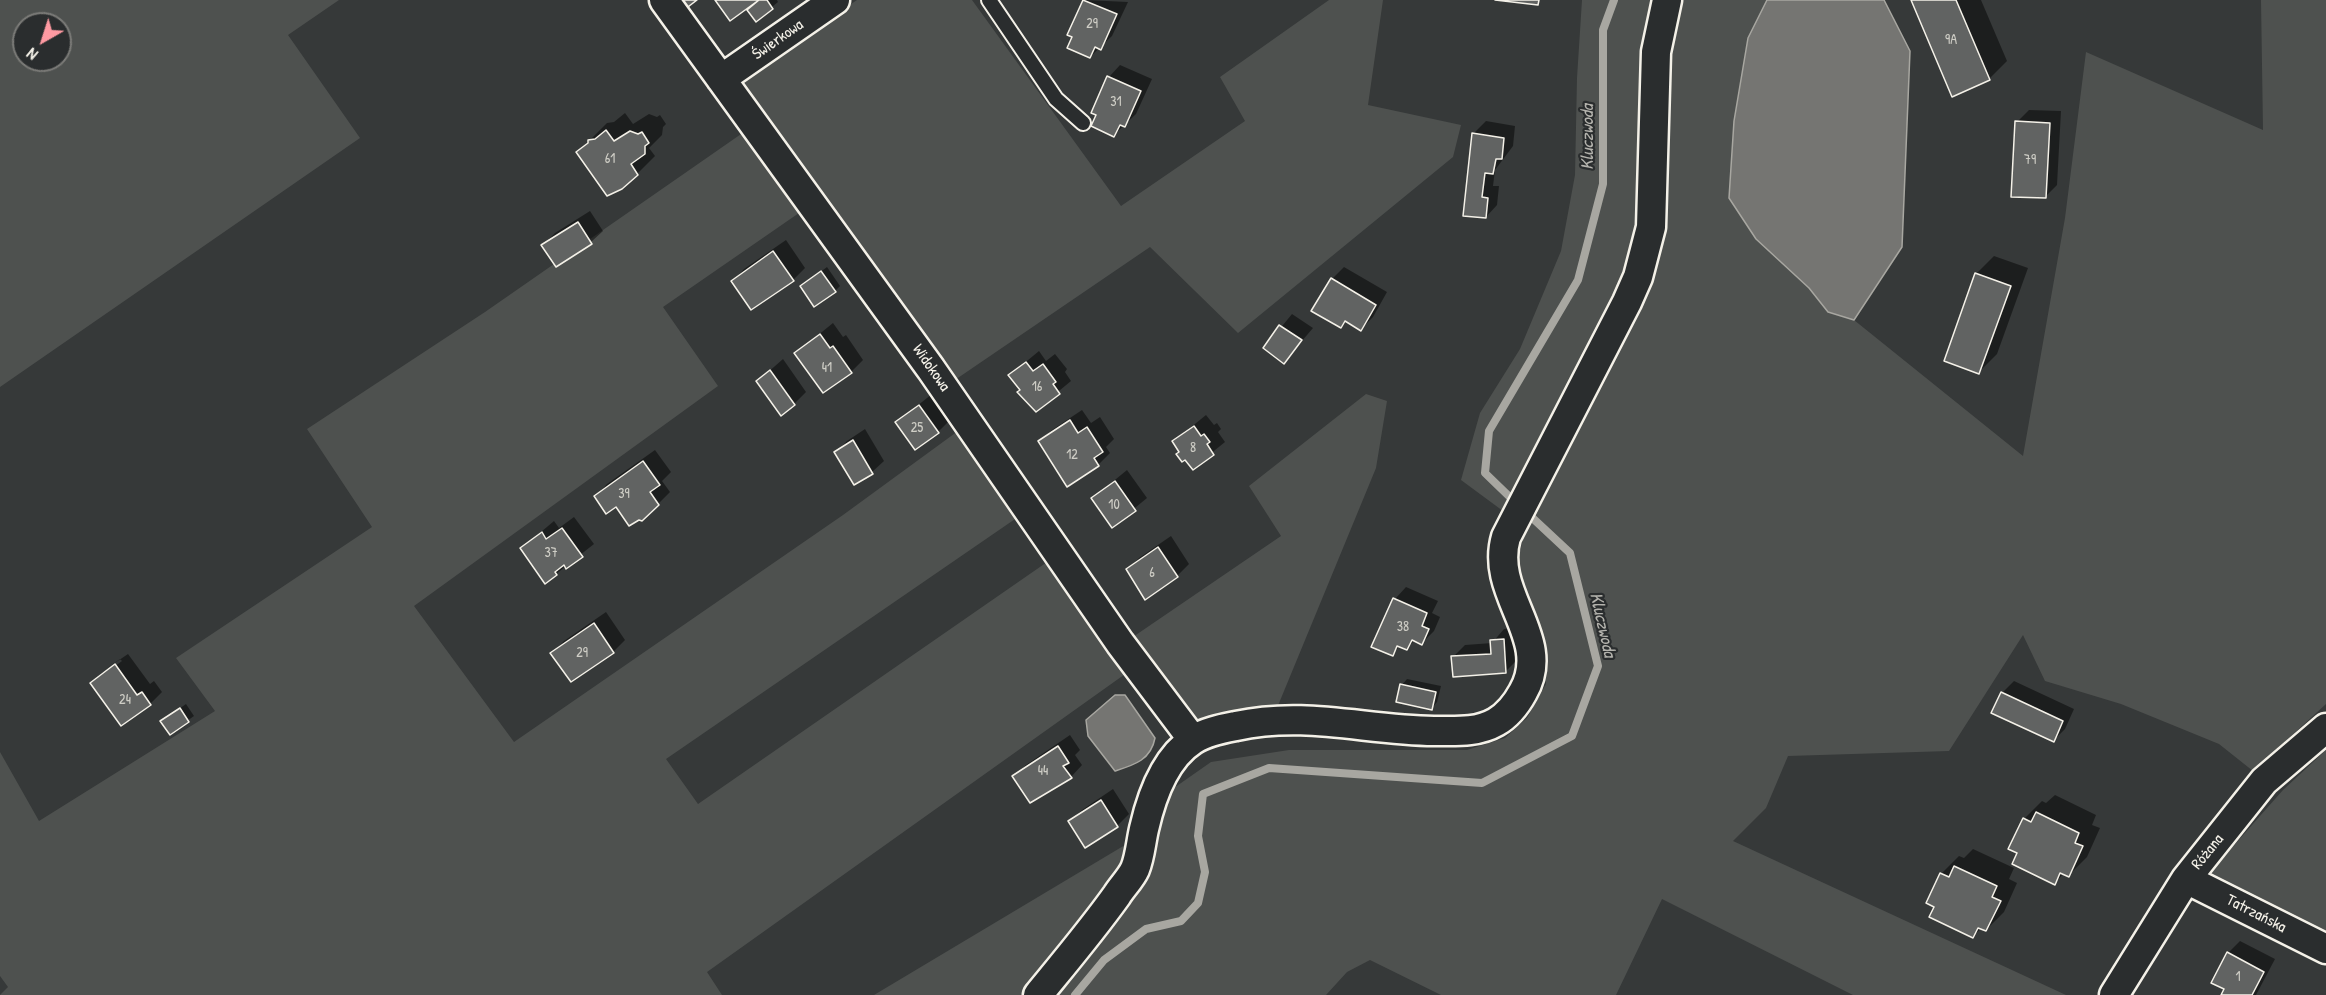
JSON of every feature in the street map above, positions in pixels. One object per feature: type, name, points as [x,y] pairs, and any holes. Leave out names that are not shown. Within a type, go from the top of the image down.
[{"type":"street","name":"Widokowa","points":[[664,0],[932,369],[1120,643],[1193,740]]},
{"type":"street","name":"Świerkowa","points":[[720,80],[835,0]]},
{"type":"street","points":[[1038,995],[1106,911],[1135,870],[1156,790],[1171,762],[1193,740],[1224,729],[1279,719],[1312,719],[1398,730],[1466,731],[1494,723],[1517,704],[1530,680],[1532,651],[1528,634],[1504,581],[1502,549],[1627,302],[1646,252],[1651,226],[1656,52],[1667,0]]},
{"type":"street","name":"Różana","points":[[2114,995],[2187,879],[2264,781],[2326,728]]},
{"type":"street","name":"Tatrzańska","points":[[2187,879],[2326,949]]},
{"type":"lane","points":[[989,0],[1056,99],[1083,123]]},
{"type":"shaded area","points":[[0,0],[339,0],[288,35],[360,138],[0,387]]},
{"type":"shaded area","points":[[857,0],[972,0],[1121,206],[1245,121],[1220,77],[1329,0],[1383,0],[1368,105],[1461,125],[1453,157],[1238,333],[1150,247],[949,384],[739,80]]},
{"type":"shaded area","points":[[1582,0],[1767,0],[1748,38],[1756,239],[1809,288],[1828,312],[1854,320],[2023,456],[2065,218],[2086,52],[2263,130],[2261,0],[2326,0],[2326,704],[2253,771],[2219,744],[2121,704],[2045,681],[2023,635],[1949,751],[1788,756],[1766,808],[1733,841],[2066,995],[1853,995],[1662,899],[1616,995],[1441,995],[1370,960],[1347,972],[1326,995],[1049,995],[1171,790],[1211,762],[1289,750],[1467,750],[1505,738],[1527,718],[1546,684],[1545,643],[1515,570],[1526,528],[1461,480],[1480,413],[1520,349],[1561,251],[1575,175],[1577,78]]},
{"type":"shaded area","points":[[1767,0],[1884,0],[1910,51],[1902,247],[1854,320],[1828,312],[1809,288],[1756,239],[1729,198],[1734,121],[1748,38]]},
{"type":"shaded area","points":[[744,132],[799,213],[663,307],[718,386],[414,606],[514,742],[843,515],[958,431],[1018,517],[666,759],[698,804],[1050,560],[1128,672],[707,972],[722,995],[0,995],[8,987],[0,976],[0,752],[39,821],[215,711],[176,658],[372,527],[307,429],[485,312]]},
{"type":"shaded area","points":[[1366,394],[1387,401],[1376,468],[1277,708],[1202,724],[1176,712],[1127,641],[1281,536],[1249,486]]},
{"type":"shaded area","points":[[1115,695],[1125,695],[1155,738],[1146,757],[1135,764],[1115,771],[1088,736],[1086,720]]},
{"type":"shaded area","points":[[2326,750],[2326,936],[2206,877],[2283,790]]},
{"type":"shaded area","points":[[1125,845],[1115,880],[1022,995],[874,995]]},
{"type":"building","points":[[677,0],[697,0],[684,10]]},
{"type":"building","points":[[715,0],[759,0],[730,21]]},
{"type":"building","points":[[759,0],[767,0],[773,9],[756,22],[747,10]]},
{"type":"building","points":[[1083,0],[1117,14],[1101,50],[1095,47],[1090,58],[1067,48],[1072,37],[1067,35]]},
{"type":"building","points":[[1495,0],[1539,0],[1538,5]]},
{"type":"building","points":[[1911,0],[1956,0],[1990,80],[1952,97]]},
{"type":"building","points":[[1107,76],[1141,91],[1125,127],[1120,125],[1114,137],[1091,126],[1096,115],[1091,113]]},
{"type":"building","points":[[2015,121],[2050,123],[2046,198],[2011,197]]},
{"type":"building","points":[[606,130],[614,141],[630,131],[638,134],[642,132],[649,143],[645,146],[645,154],[631,164],[638,175],[622,189],[607,196],[576,152],[588,143],[588,140],[595,139]]},
{"type":"building","points":[[1472,133],[1504,138],[1502,159],[1496,159],[1493,174],[1485,173],[1482,197],[1488,198],[1486,218],[1463,216]]},
{"type":"building","points":[[578,222],[592,244],[556,267],[541,245]]},
{"type":"building","points":[[773,251],[794,281],[751,310],[731,281]]},
{"type":"building","points":[[821,271],[836,292],[814,307],[800,286]]},
{"type":"building","points":[[1975,273],[2011,286],[1979,374],[1944,361]]},
{"type":"building","points":[[1331,278],[1376,305],[1361,331],[1345,321],[1341,328],[1311,311]]},
{"type":"building","points":[[1279,325],[1302,340],[1284,364],[1263,348]]},
{"type":"building","points":[[820,334],[830,348],[833,346],[852,373],[823,393],[794,353]]},
{"type":"building","points":[[1026,362],[1033,371],[1043,364],[1056,382],[1053,384],[1060,394],[1036,412],[1017,392],[1020,390],[1008,375]]},
{"type":"building","points":[[770,370],[795,405],[781,416],[756,381]]},
{"type":"building","points":[[919,405],[939,433],[915,450],[895,422]]},
{"type":"building","points":[[1070,420],[1078,433],[1087,427],[1103,452],[1094,458],[1099,466],[1067,487],[1038,441]]},
{"type":"building","points":[[1194,426],[1201,436],[1204,434],[1210,442],[1207,444],[1214,455],[1193,470],[1176,454],[1179,452],[1172,441]]},
{"type":"building","points":[[853,440],[873,474],[854,485],[834,452]]},
{"type":"building","points":[[643,461],[660,485],[650,492],[659,505],[642,521],[639,520],[629,526],[616,507],[606,514],[594,496]]},
{"type":"building","points":[[1115,481],[1136,511],[1112,528],[1091,498]]},
{"type":"building","points":[[562,528],[583,557],[566,569],[564,565],[555,572],[557,575],[545,584],[520,548],[542,532],[546,539]]},
{"type":"building","points":[[1158,547],[1178,577],[1145,600],[1126,569]]},
{"type":"building","points":[[1393,598],[1427,613],[1422,626],[1429,629],[1422,645],[1412,640],[1407,650],[1397,646],[1393,656],[1371,647]]},
{"type":"building","points":[[594,623],[614,653],[571,682],[550,653]]},
{"type":"building","points":[[1504,639],[1506,673],[1453,677],[1451,656],[1491,654],[1490,640]]},
{"type":"building","points":[[115,664],[137,695],[142,692],[151,705],[121,726],[90,683]]},
{"type":"building","points":[[1400,684],[1436,692],[1432,710],[1396,702]]},
{"type":"building","points":[[2001,692],[2063,721],[2054,742],[1991,713]]},
{"type":"building","points":[[180,708],[189,722],[170,735],[160,721]]},
{"type":"building","points":[[1058,746],[1069,763],[1063,766],[1072,778],[1030,803],[1012,776]]},
{"type":"building","points":[[1101,800],[1118,827],[1085,848],[1068,821]]},
{"type":"building","points":[[2036,812],[2079,833],[2075,843],[2083,846],[2069,877],[2060,873],[2055,885],[2012,864],[2017,853],[2008,849],[2023,818],[2031,822]]},
{"type":"building","points":[[1954,866],[1997,886],[1992,897],[2001,901],[1986,931],[1978,928],[1973,938],[1929,917],[1934,907],[1926,903],[1940,873],[1949,877]]},
{"type":"building","points":[[2227,952],[2264,972],[2252,995],[2221,995],[2224,989],[2211,983]]},
{"type":"waterway","name":"Kluczwoda","points":[[1516,503],[1485,473],[1489,431],[1578,280],[1603,184],[1603,30],[1614,0]]},
{"type":"waterway","name":"Kluczwoda","points":[[1075,995],[1104,960],[1146,929],[1181,921],[1198,903],[1205,872],[1198,836],[1203,794],[1269,768],[1482,783],[1572,736],[1598,666],[1570,553],[1525,511]]}]
